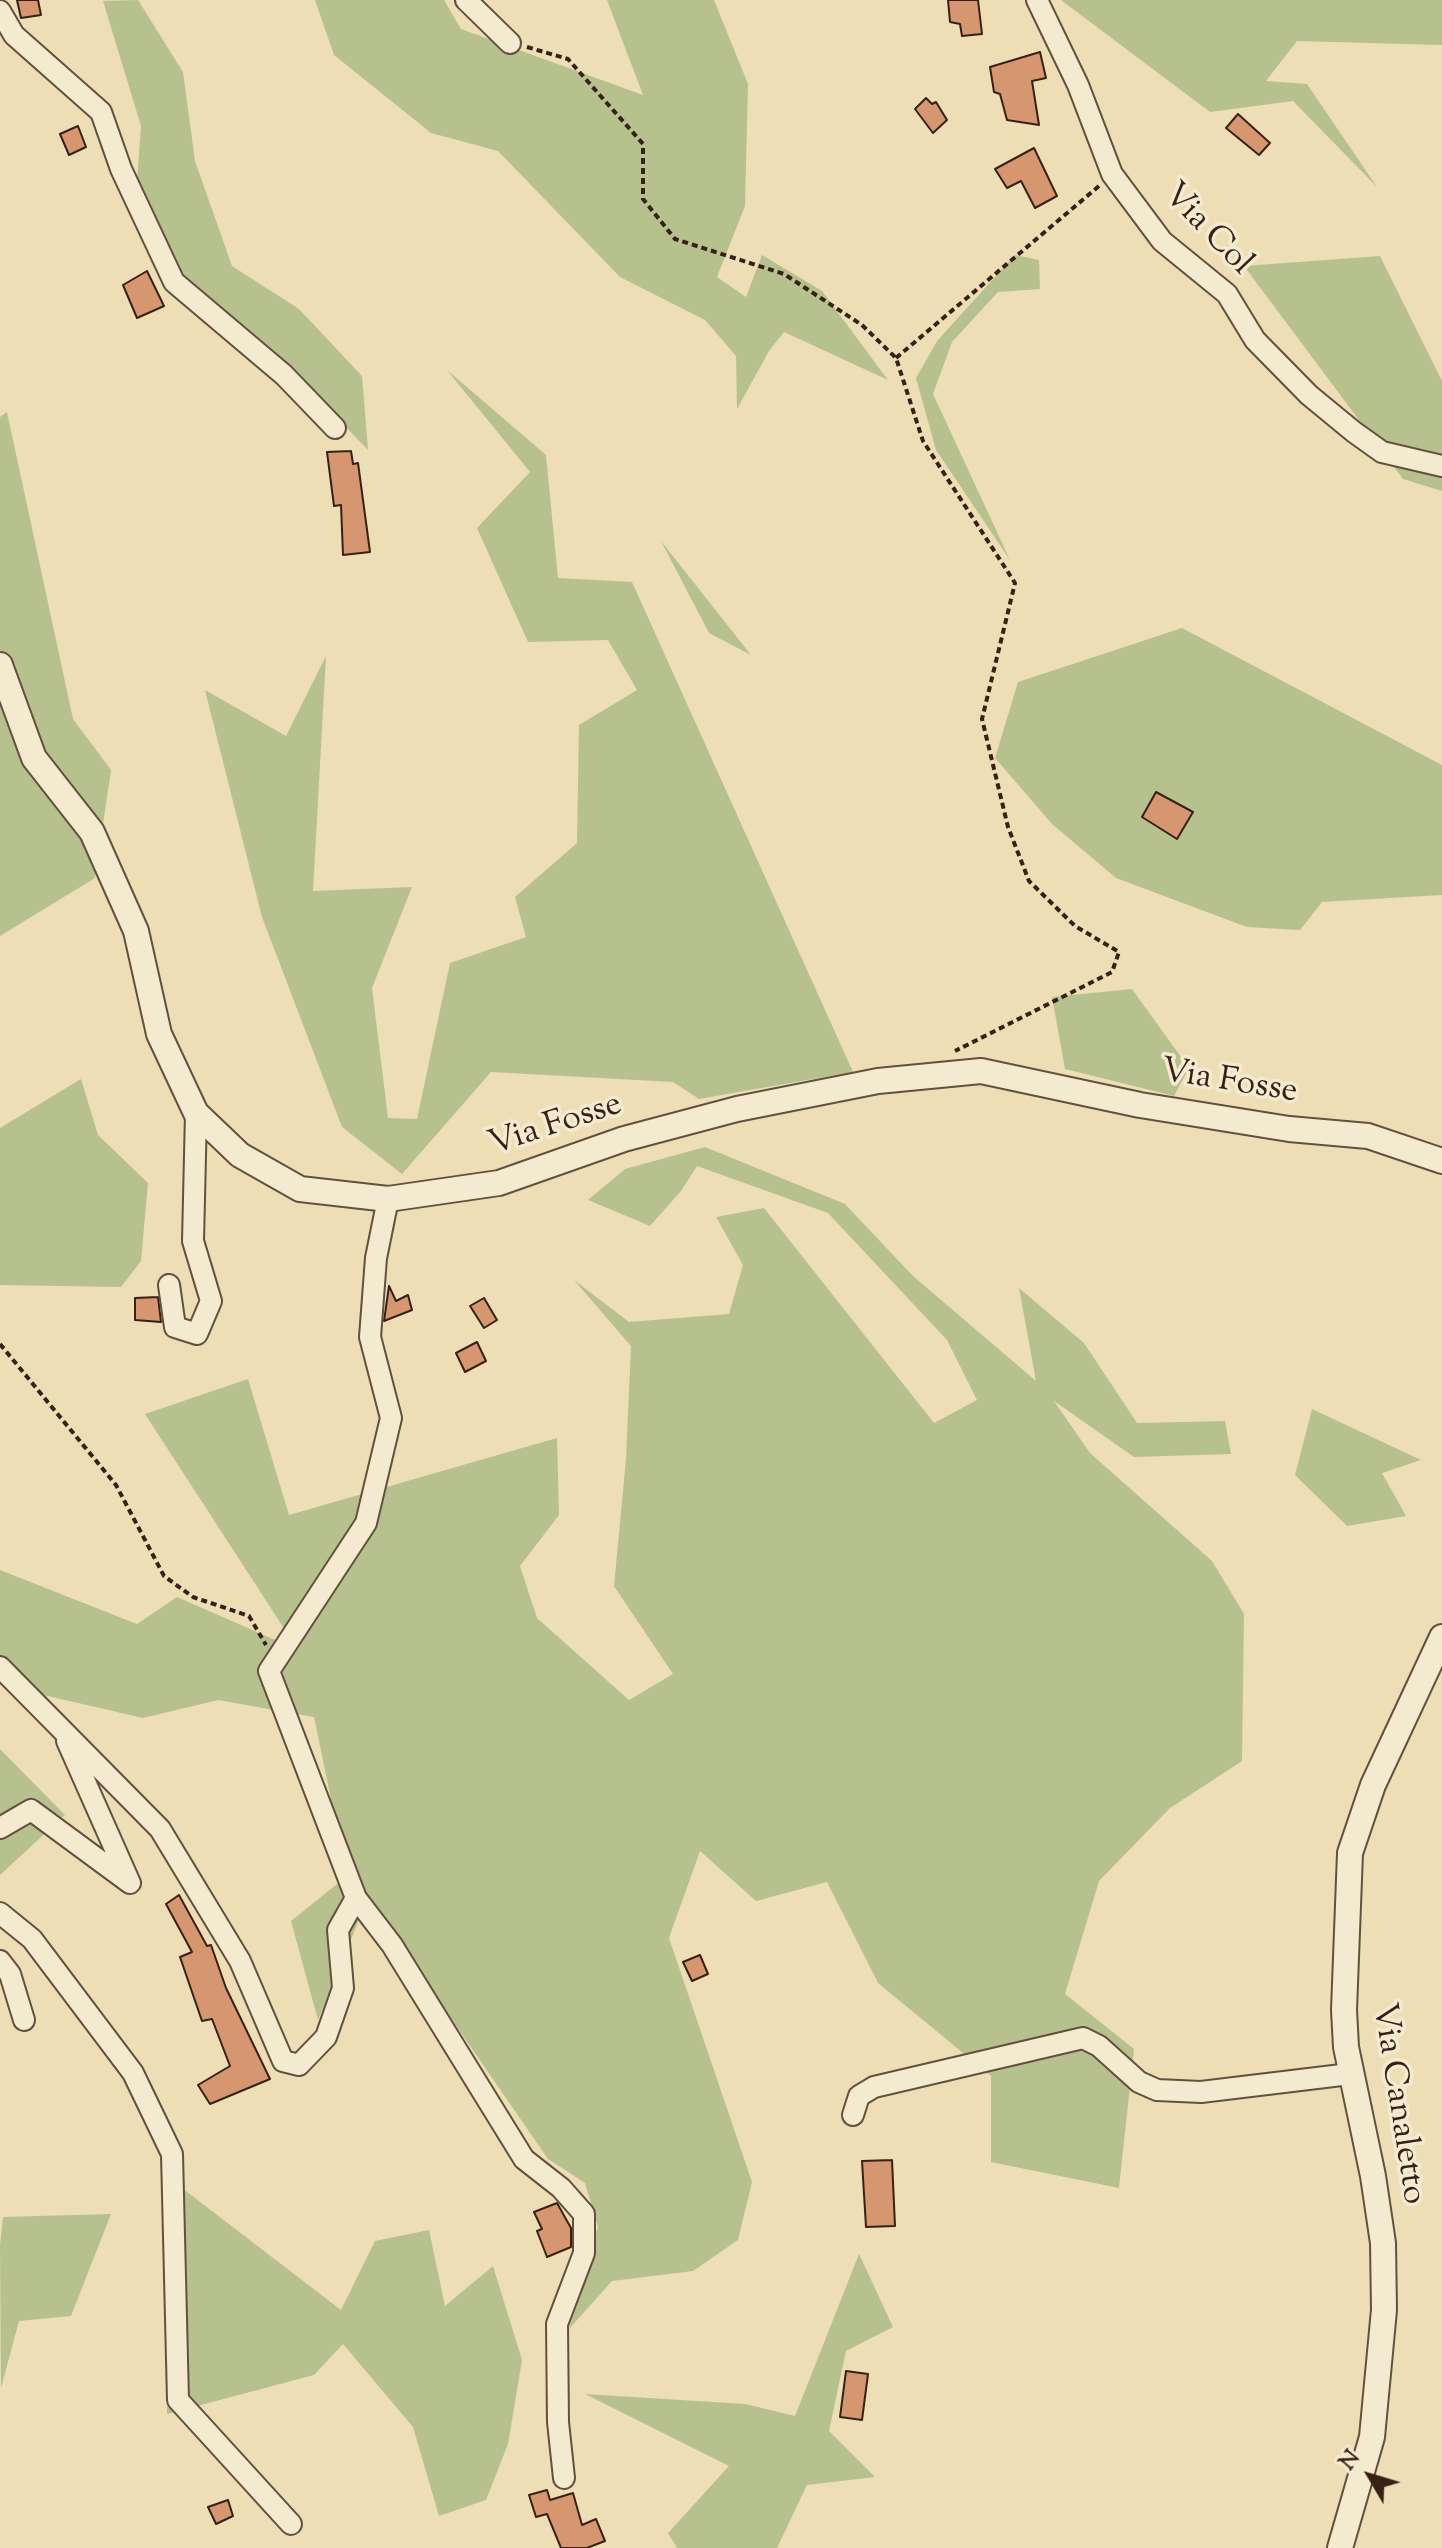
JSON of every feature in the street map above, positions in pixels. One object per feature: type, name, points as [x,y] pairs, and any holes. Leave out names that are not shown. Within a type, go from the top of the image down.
[{"type":"street","points":[[466,0],[510,43]]},
{"type":"street","name":"Via Col","points":[[1037,0],[1078,85],[1112,174],[1162,241],[1227,294],[1255,340],[1309,395],[1382,452],[1442,466]]},
{"type":"street","points":[[0,11],[14,35],[101,112],[121,169],[174,282],[284,375],[335,428]]},
{"type":"street","name":"Via Fosse","points":[[0,665],[34,758],[92,832],[136,931],[159,1034],[196,1113],[240,1155],[300,1189],[388,1199],[499,1183],[624,1139],[737,1109],[878,1081],[981,1071],[1140,1105],[1289,1129],[1368,1136],[1442,1161]]},
{"type":"street","points":[[169,1285],[175,1327],[197,1334],[211,1301],[193,1241],[196,1113]]},
{"type":"street","points":[[388,1199],[376,1258],[370,1337],[391,1418],[366,1523],[269,1671],[356,1898],[392,1945],[524,2159],[561,2188],[584,2214],[584,2253],[557,2324],[558,2422],[564,2478]]},
{"type":"street","name":"Via Canaletto","points":[[1340,2548],[1372,2437],[1384,2310],[1383,2243],[1350,2074],[1344,2010],[1350,1853],[1373,1785],[1442,1637]]},
{"type":"street","points":[[0,1667],[160,1829],[240,1961],[283,2061],[299,2065],[326,2037],[343,1988],[338,1930],[356,1898]]},
{"type":"street","points":[[0,1828],[31,1810],[130,1883],[60,1726]]},
{"type":"street","points":[[0,1913],[32,1939],[133,2073],[172,2154],[178,2400],[291,2524]]},
{"type":"street","points":[[0,1961],[10,1974],[24,2020]]},
{"type":"street","points":[[853,2115],[859,2096],[874,2087],[1083,2038],[1099,2046],[1139,2082],[1157,2090],[1201,2092],[1350,2074]]},
{"type":"path","points":[[510,43],[568,59],[643,144],[643,199],[675,239],[784,274],[862,325],[896,358],[923,441],[1015,583],[982,719],[1008,827],[1029,881],[1075,926],[1119,952],[1112,972],[943,1058]]},
{"type":"path","points":[[896,358],[1112,174]]},
{"type":"path","points":[[0,1344],[116,1485],[164,1576],[193,1597],[249,1616],[276,1661]]},
{"type":"green space","points":[[138,0],[183,72],[195,161],[232,266],[299,309],[362,376],[368,450],[293,372],[196,300],[135,208],[141,126],[103,1]]},
{"type":"green space","points":[[315,0],[444,0],[461,29],[643,95],[607,0],[714,0],[748,84],[745,206],[717,277],[746,297],[762,255],[822,291],[888,380],[784,332],[769,351],[737,409],[736,356],[705,320],[620,277],[498,151],[431,133],[334,55]]},
{"type":"green space","points":[[1061,0],[1442,0],[1442,45],[1297,41],[1266,81],[1307,84],[1377,187],[1293,101],[1210,112]]},
{"type":"green space","points":[[1015,255],[1039,260],[1040,289],[998,292],[952,342],[933,394],[1010,560],[936,450],[916,378],[937,341]]},
{"type":"green space","points":[[1380,256],[1442,381],[1442,491],[1403,479],[1244,266]]},
{"type":"green space","points":[[447,370],[546,455],[558,578],[632,582],[853,1072],[699,1099],[673,1082],[491,1072],[402,1174],[342,1127],[262,917],[205,690],[286,736],[326,656],[313,891],[412,887],[372,988],[388,1118],[417,1119],[450,963],[526,937],[515,897],[577,843],[579,725],[637,690],[608,640],[528,642],[477,528],[530,472]]},
{"type":"green space","points":[[7,412],[73,719],[111,770],[95,878],[0,936],[0,417]]},
{"type":"green space","points":[[661,541],[751,655],[709,633]]},
{"type":"green space","points":[[1182,628],[1442,765],[1442,895],[1322,902],[1300,930],[1247,927],[1116,878],[1052,824],[995,758],[1018,682]]},
{"type":"green space","points":[[1132,989],[1189,1068],[1174,1096],[1065,1069],[1052,997]]},
{"type":"green space","points":[[81,1079],[98,1135],[148,1183],[141,1261],[121,1287],[0,1285],[0,1128]]},
{"type":"green space","points":[[705,1147],[845,1204],[913,1276],[1036,1381],[1019,1288],[1084,1343],[1137,1423],[1225,1421],[1231,1454],[1134,1457],[1054,1401],[1090,1453],[1212,1561],[1244,1614],[1242,1761],[1170,1808],[1099,1881],[1065,1994],[1134,2049],[1119,2188],[991,2162],[991,2076],[878,1983],[827,1882],[756,1901],[700,1851],[669,1938],[752,2182],[738,2240],[693,2271],[612,2281],[569,2329],[598,2227],[585,2183],[548,2159],[368,1898],[318,2020],[291,1921],[347,1876],[314,1717],[218,1700],[143,1718],[0,1685],[0,1570],[137,1624],[177,1597],[298,1650],[145,1414],[248,1379],[289,1515],[557,1438],[559,1515],[520,1566],[537,1618],[629,1700],[673,1674],[614,1586],[626,1459],[631,1346],[574,1280],[629,1322],[729,1314],[743,1265],[716,1217],[764,1208],[934,1423],[977,1400],[947,1340],[828,1213],[697,1166],[681,1191],[650,1226],[588,1200],[625,1169]]},
{"type":"green space","points":[[1312,1409],[1421,1460],[1382,1473],[1406,1516],[1347,1526],[1295,1475]]},
{"type":"green space","points":[[0,1749],[65,1815],[0,1875]]},
{"type":"green space","points":[[165,2175],[341,2310],[375,2241],[429,2230],[445,2306],[493,2266],[522,2360],[508,2444],[486,2500],[439,2516],[413,2427],[343,2344],[314,2375],[167,2414]]},
{"type":"green space","points":[[111,2214],[71,2316],[19,2321],[1,2388],[0,2245],[3,2217]]},
{"type":"green space","points":[[859,2254],[893,2327],[846,2351],[829,2431],[875,2477],[807,2485],[777,2548],[677,2548],[668,2533],[729,2466],[585,2394],[745,2404],[795,2416]]},
{"type":"building","points":[[17,0],[38,0],[41,15],[21,18]]},
{"type":"building","points":[[948,0],[978,0],[982,34],[962,36],[960,24],[950,22]]},
{"type":"building","points":[[1040,52],[1046,78],[1032,81],[1039,125],[1007,120],[1000,94],[994,92],[990,67]]},
{"type":"building","points":[[926,98],[932,104],[936,102],[947,120],[933,133],[915,109]]},
{"type":"building","points":[[1238,114],[1270,143],[1259,155],[1226,128]]},
{"type":"building","points":[[78,126],[86,147],[69,155],[60,134]]},
{"type":"building","points":[[1034,148],[1057,196],[1035,208],[1021,181],[1007,188],[995,169]]},
{"type":"building","points":[[147,271],[164,306],[137,318],[123,285]]},
{"type":"building","points":[[351,451],[353,464],[358,463],[370,552],[343,555],[341,505],[334,506],[327,452]]},
{"type":"building","points":[[1156,792],[1193,812],[1177,839],[1142,817]]},
{"type":"building","points":[[389,1286],[396,1301],[408,1295],[412,1310],[384,1321]]},
{"type":"building","points":[[158,1297],[161,1322],[135,1320],[135,1298]]},
{"type":"building","points":[[484,1298],[497,1320],[484,1328],[470,1306]]},
{"type":"building","points":[[477,1342],[486,1361],[465,1372],[456,1353]]},
{"type":"building","points":[[179,1895],[207,1946],[211,1945],[226,1988],[270,2079],[210,2104],[198,2085],[230,2066],[212,2019],[202,2021],[180,1957],[192,1952],[166,1904]]},
{"type":"building","points":[[700,1955],[708,1974],[692,1981],[683,1962]]},
{"type":"building","points":[[892,2160],[895,2226],[866,2227],[862,2161]]},
{"type":"building","points":[[557,2203],[571,2228],[571,2247],[547,2257],[537,2231],[542,2229],[534,2212]]},
{"type":"building","points":[[846,2371],[868,2374],[862,2420],[840,2417]]},
{"type":"building","points":[[547,2490],[550,2500],[573,2493],[582,2525],[596,2519],[605,2541],[587,2548],[561,2548],[547,2514],[536,2517],[529,2495]]},
{"type":"building","points":[[228,2500],[233,2516],[216,2524],[208,2507]]}]
